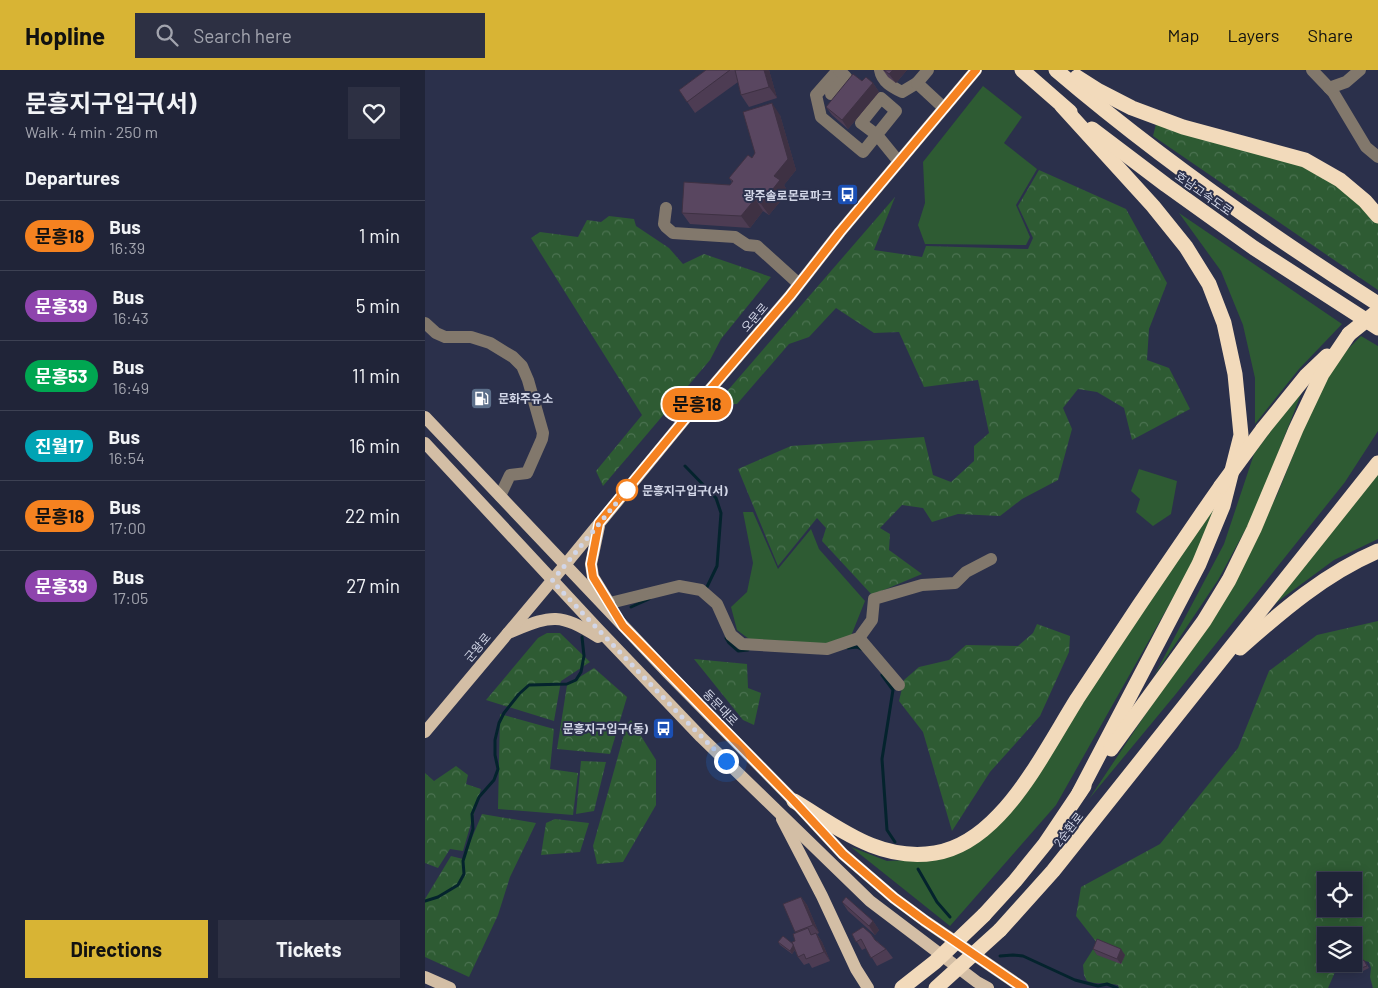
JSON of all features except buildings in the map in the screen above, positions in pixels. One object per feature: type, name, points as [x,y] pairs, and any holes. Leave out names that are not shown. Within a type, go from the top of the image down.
[{"type":"highway","name":"호남고속도로","points":[[1022,70],[1062,106],[1166,185],[1254,248],[1378,328]]},
{"type":"highway","name":"호남고속도로","points":[[1056,70],[1115,120],[1182,171],[1297,253],[1378,304]]},
{"type":"highway","points":[[1065,70],[1132,108],[1183,126],[1305,160],[1340,180],[1365,201],[1378,216]]},
{"type":"highway","points":[[1062,106],[1153,206],[1186,248],[1209,284],[1224,323],[1233,365],[1241,436],[1223,506],[1199,564],[1079,793]]},
{"type":"highway","points":[[794,801],[859,841],[888,852],[936,853],[960,845],[982,832],[1016,795],[1083,690],[1221,486],[1263,429],[1306,376],[1349,334],[1378,311]]},
{"type":"highway","points":[[1079,793],[1204,621],[1229,580],[1254,529],[1296,429],[1322,374],[1349,334]]},
{"type":"highway","points":[[1208,675],[1378,463]]},
{"type":"highway","points":[[1208,675],[1276,616],[1324,580],[1378,551]]},
{"type":"highway","name":"2순환로","points":[[936,988],[1000,930],[1053,871],[1208,675]]},
{"type":"highway","name":"2순환로","points":[[902,988],[935,962],[984,915],[1015,881],[1045,844],[1079,793]]},
{"type":"main road","name":"오문로","points":[[552,581],[975,71]]},
{"type":"main road","name":"동문대로","points":[[425,417],[843,854],[894,898],[1023,988]]},
{"type":"main road","points":[[425,443],[552,581],[701,737],[870,901],[977,982],[988,988]]},
{"type":"main road","points":[[599,523],[591,564],[593,577],[623,626]]},
{"type":"main road","name":"군왕로","points":[[425,732],[552,581]]},
{"type":"main road","points":[[506,634],[542,620],[561,618],[580,626],[615,648]]},
{"type":"main road","points":[[777,809],[868,988]]},
{"type":"main road","points":[[425,977],[450,988]]},
{"type":"lane","points":[[831,94],[847,77],[838,70],[816,95],[821,117],[863,152],[877,135],[899,162]]},
{"type":"lane","points":[[880,70],[889,86],[902,92],[917,83],[928,70]]},
{"type":"lane","points":[[1312,70],[1329,88],[1342,106],[1366,147],[1378,157]]},
{"type":"lane","points":[[1329,88],[1346,82],[1360,70]]},
{"type":"lane","points":[[917,83],[944,108]]},
{"type":"lane","points":[[666,208],[664,224],[673,233],[735,237],[747,245],[757,246],[799,284]]},
{"type":"lane","points":[[425,323],[436,333],[445,337],[471,337],[490,343],[513,357],[525,371],[541,420],[542,438],[527,473],[510,475],[500,496]]},
{"type":"lane","points":[[610,603],[679,586],[701,590],[717,604],[731,635],[742,644],[827,649],[859,638],[872,620],[874,599],[922,585],[955,583],[967,572],[991,559]]},
{"type":"lane","points":[[859,638],[899,686]]},
{"type":"green space","points":[[983,86],[1022,117],[1004,143],[1037,169],[1016,205],[1030,237],[1026,245],[925,244],[918,225],[925,203],[923,162]]},
{"type":"green space","points":[[1156,124],[1269,152],[1325,176],[1378,218],[1378,290],[1153,136]]},
{"type":"green space","points":[[1039,170],[1126,209],[1167,283],[1149,329],[1147,360],[1169,368],[1190,409],[1132,440],[1124,408],[1097,392],[1078,389],[1063,408],[1072,429],[1058,480],[1022,499],[1000,516],[958,514],[932,522],[923,508],[902,505],[880,528],[890,534],[889,550],[922,574],[872,595],[822,541],[826,528],[817,518],[778,566],[738,469],[791,446],[924,437],[933,475],[951,482],[974,461],[974,446],[989,433],[978,380],[924,387],[899,332],[874,333],[836,308],[809,337],[789,344],[737,404],[716,404],[895,197],[874,250],[922,257],[926,246],[1028,249],[1033,238],[1018,206]]},
{"type":"green space","points":[[1179,213],[1342,324],[1299,369],[1255,424],[1255,378],[1243,325],[1221,271]]},
{"type":"green space","points":[[609,216],[634,219],[636,226],[669,248],[683,264],[704,254],[771,277],[721,339],[710,360],[603,486],[596,471],[642,415],[531,238],[540,232],[578,237],[587,220],[601,222]]},
{"type":"green space","points":[[1361,336],[1378,346],[1378,431],[1345,482],[1175,695],[1089,799],[1221,601],[1277,495],[1321,386],[1334,363]]},
{"type":"green space","points":[[1305,384],[1255,512],[1218,580],[1154,676],[1224,544],[1254,454]]},
{"type":"green space","points":[[1139,469],[1177,481],[1171,514],[1153,526],[1136,512],[1140,499],[1131,491]]},
{"type":"green space","points":[[1378,470],[1378,539],[1334,560],[1269,608]]},
{"type":"green space","points":[[1218,500],[1204,543],[1056,805],[950,926],[851,847],[887,861],[935,859],[982,835]]},
{"type":"green space","points":[[743,512],[753,512],[778,569],[811,529],[819,549],[865,601],[851,636],[828,644],[749,639],[737,630],[731,607],[747,592],[753,563]]},
{"type":"green space","points":[[1378,621],[1378,988],[1373,988],[1369,962],[1362,960],[1362,927],[1317,927],[1317,972],[1335,972],[1328,988],[1119,988],[1118,985],[1087,981],[1083,965],[1097,943],[1076,916],[1081,887],[1160,844],[1238,748],[1269,671],[1317,635]]},
{"type":"green space","points":[[1037,624],[1070,636],[1069,652],[1040,716],[990,772],[952,831],[923,732],[899,701],[904,680],[919,667],[949,660],[966,645],[1018,646],[1033,633]]},
{"type":"green space","points":[[547,633],[560,633],[590,662],[561,681],[554,721],[486,700],[538,638]]},
{"type":"green space","points":[[694,659],[747,664],[748,688],[761,693],[754,725],[743,720]]},
{"type":"green space","points":[[594,668],[627,697],[610,754],[557,749],[567,685]]},
{"type":"green space","points":[[500,714],[554,729],[550,769],[578,773],[573,815],[498,809]]},
{"type":"green space","points":[[631,720],[656,760],[656,805],[623,862],[597,864],[593,846],[627,724]]},
{"type":"green space","points":[[581,761],[606,762],[594,811],[576,814]]},
{"type":"green space","points":[[456,766],[468,775],[466,784],[481,789],[463,851],[450,849],[438,868],[425,863],[425,773],[434,781]]},
{"type":"green space","points":[[482,814],[536,823],[510,877],[498,915],[469,977],[425,957],[425,899],[451,856],[463,859]]},
{"type":"green space","points":[[555,819],[589,823],[580,852],[541,855],[546,823]]},
{"type":"waterway","points":[[685,466],[716,498],[721,513],[717,566],[705,591]]},
{"type":"waterway","points":[[631,607],[649,599]]},
{"type":"waterway","points":[[425,901],[438,897],[458,885],[464,874],[463,861],[473,829],[472,814],[479,797],[494,780],[498,769],[495,755],[495,740],[499,723],[504,713],[529,685],[567,684],[576,680],[581,672],[584,656],[582,637]]},
{"type":"waterway","points":[[726,638],[738,651],[748,650]]},
{"type":"waterway","points":[[848,648],[857,647],[861,649]]},
{"type":"waterway","points":[[882,675],[893,690],[882,759],[887,830],[895,842]]},
{"type":"waterway","points":[[918,869],[937,902],[950,917]]},
{"type":"waterway","points":[[1000,956],[1023,956],[1075,980],[1098,986],[1107,984],[1117,988]]},
{"type":"bus line","name":"문흥18","points":[[976,70],[840,232],[790,296],[599,523],[591,564],[593,577],[623,626],[794,801],[843,854],[894,898],[987,965],[1023,988]]},
{"type":"place","name":"광주솔로몬로파크","points":[[848,195]]},
{"type":"place","name":"문화주유소","points":[[482,398]]},
{"type":"place","name":"문흥지구입구(서)","points":[[627,490]]},
{"type":"place","name":"문흥지구입구(동)","points":[[664,728]]},
{"type":"route","points":[[627,490],[552,581],[726,761]]}]
